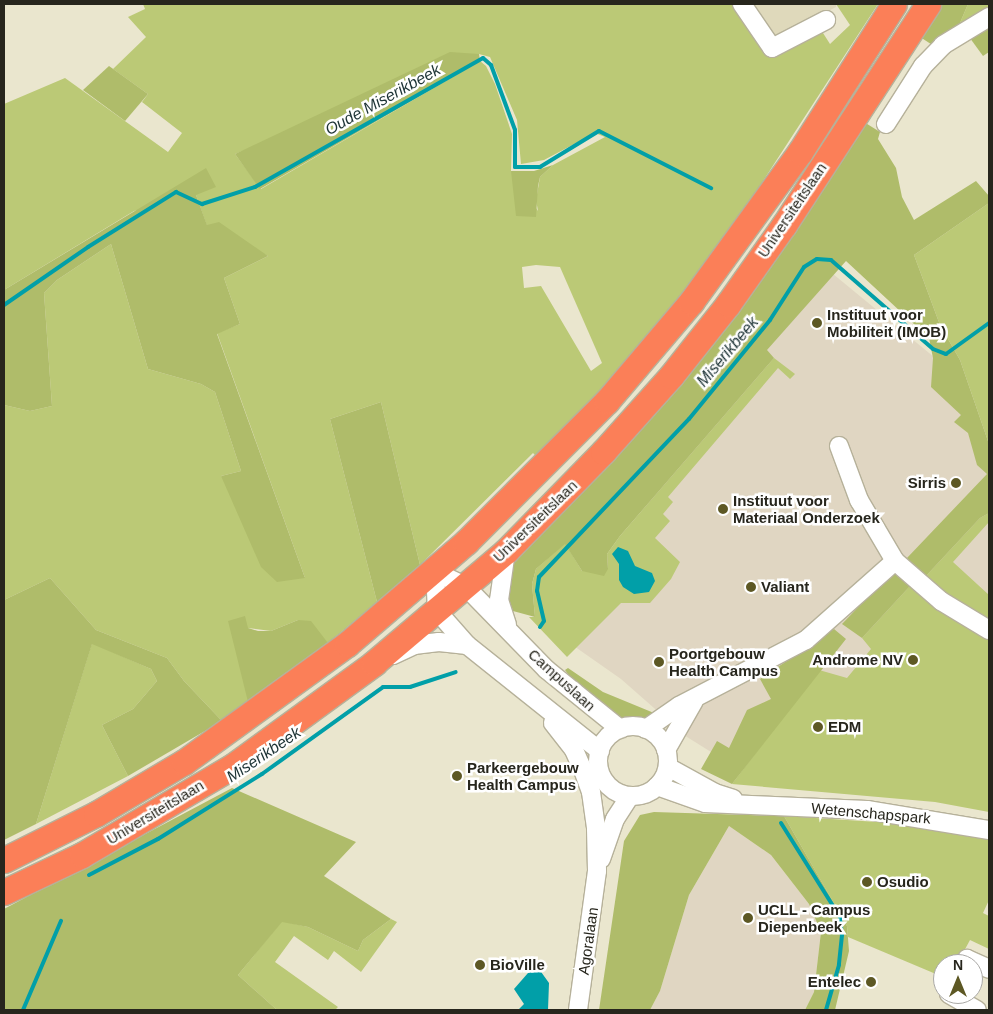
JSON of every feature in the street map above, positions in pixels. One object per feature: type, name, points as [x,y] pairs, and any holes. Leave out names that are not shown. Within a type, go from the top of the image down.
[{"type":"highway","name":"Universiteitslaan","points":[[4,860],[96,814],[184,762],[347,644],[435,572],[607,402],[691,302],[800,152],[894,4]]},
{"type":"highway","name":"Universiteitslaan","points":[[4,892],[82,855],[233,766],[374,663],[506,550],[603,452],[671,376],[728,304],[784,225],[928,4]]},
{"type":"street","points":[[742,4],[772,48],[826,20]]},
{"type":"street","points":[[886,124],[923,66],[943,45],[989,18]]},
{"type":"street","points":[[839,446],[859,500],[895,560],[940,601],[989,630]]},
{"type":"street","name":"Campuslaan","points":[[506,550],[499,600],[508,628]]},
{"type":"street","points":[[646,729],[679,706],[694,701],[820,631],[895,560]]},
{"type":"street","points":[[435,572],[437,611]]},
{"type":"street","name":"Campuslaan","points":[[435,572],[465,586],[554,676],[620,729]]},
{"type":"street","name":"Campuslaan","points":[[437,611],[467,645],[538,704],[600,751]]},
{"type":"street","points":[[374,663],[414,645],[439,642],[467,645]]},
{"type":"street","points":[[667,759],[655,734],[646,729],[620,729],[604,742],[600,751],[599,768],[607,784],[630,796],[657,786],[667,759],[694,701]]},
{"type":"street","name":"Campuslaan","points":[[538,704],[574,750],[583,770]]},
{"type":"street","name":"Wetenschapspark","points":[[667,759],[714,793],[752,804]]},
{"type":"street","name":"Agoralaan","points":[[578,1010],[597,871],[596,829],[591,792],[583,770]]},
{"type":"street","name":"Agoralaan","points":[[596,829],[602,794],[607,784]]},
{"type":"street","name":"Wetenschapspark","points":[[657,786],[705,803],[868,810],[989,830]]},
{"type":"street","name":"Agoralaan","points":[[597,871],[615,819],[630,796]]},
{"type":"shaded area","points":[[748,4],[836,4],[836,7],[776,38],[769,35]]},
{"type":"shaded area","points":[[827,269],[940,362],[989,451],[989,806],[756,780],[687,737],[621,679],[551,630]]},
{"type":"shaded area","name":"UCLL - Campus Diepenbeek","points":[[729,826],[771,855],[809,904],[821,932],[814,992],[805,1010],[650,1010],[660,991],[689,895]]},
{"type":"green space","points":[[143,4],[736,4],[769,57],[815,33],[823,33],[830,44],[850,25],[836,4],[878,4],[739,218],[688,288],[617,376],[539,459],[533,453],[420,565],[381,402],[330,419],[377,602],[328,643],[298,620],[271,631],[248,628],[248,702],[222,721],[184,681],[167,658],[96,630],[50,578],[4,600],[4,405],[30,411],[52,406],[44,293],[57,280],[111,244],[148,369],[201,384],[215,392],[241,471],[221,476],[305,578],[217,333],[240,324],[224,278],[268,256],[207,226],[196,195],[134,211],[4,290],[4,104],[65,78],[168,152],[182,133],[142,102],[148,94],[113,69],[146,37],[128,17],[145,9]],"holes":[[[479,54],[490,57],[517,120],[521,164],[544,160],[595,133],[605,137],[553,165],[540,177],[536,200],[538,211],[511,171],[512,134],[495,84],[486,66],[480,61],[261,189],[235,154]],[[536,265],[560,267],[602,363],[591,371],[541,286],[524,288],[522,267]]]},
{"type":"green space","points":[[940,4],[968,4],[957,30],[934,46],[920,37]]},
{"type":"green space","points":[[968,4],[989,4],[989,12],[957,30]]},
{"type":"green space","points":[[989,12],[989,52],[983,56],[967,34]]},
{"type":"green space","points":[[450,52],[479,54],[480,61],[260,189],[235,154]]},
{"type":"green space","points":[[109,66],[148,94],[125,121],[83,90]]},
{"type":"green space","points":[[864,122],[880,132],[878,139],[896,168],[902,197],[914,220],[976,181],[989,196],[989,203],[914,255],[940,325],[960,360],[989,444],[989,513],[980,518],[925,577],[907,558],[987,474],[977,465],[968,433],[954,422],[961,415],[931,387],[933,358],[929,338],[846,261],[767,350],[774,358],[620,536],[607,554],[608,569],[604,576],[582,571],[565,544],[536,569],[532,584],[535,617],[513,611],[506,591],[511,567],[529,544],[625,448],[694,365]]},
{"type":"green space","points":[[553,165],[540,177],[536,217],[516,216],[511,171],[534,171]]},
{"type":"green space","points":[[206,168],[216,187],[196,195],[207,225],[219,222],[268,256],[224,278],[240,324],[217,334],[305,578],[277,582],[261,567],[221,476],[241,471],[215,392],[201,384],[148,369],[111,244],[57,280],[44,293],[52,406],[30,411],[4,405],[4,290]]},
{"type":"green space","points":[[989,203],[989,444],[960,360],[940,325],[914,255]]},
{"type":"green space","points":[[774,358],[795,374],[790,379],[778,368],[668,497],[673,502],[663,514],[670,521],[655,538],[680,562],[671,579],[650,603],[621,603],[567,657],[529,617],[535,617],[532,584],[536,569],[565,543],[582,571],[608,568],[607,554],[620,536]]},
{"type":"green space","points":[[381,402],[420,565],[377,602],[330,419]]},
{"type":"green space","points":[[989,513],[989,522],[953,562],[989,595],[989,623],[949,599],[925,577],[980,518]]},
{"type":"green space","points":[[894,570],[911,585],[862,638],[842,624]]},
{"type":"green space","points":[[50,578],[96,630],[167,658],[184,681],[222,721],[128,776],[102,725],[133,709],[157,681],[151,669],[92,644],[36,824],[4,840],[4,600]]},
{"type":"green space","points":[[911,585],[989,636],[989,812],[935,802],[732,784],[819,670],[847,678],[871,649],[862,638]]},
{"type":"green space","points":[[245,616],[248,628],[258,631],[271,631],[298,620],[311,621],[328,643],[248,702],[228,621]]},
{"type":"green space","points":[[834,629],[846,639],[732,784],[701,769],[717,741],[729,748],[747,710],[771,699],[760,679]]},
{"type":"green space","points":[[92,643],[151,669],[157,681],[133,709],[102,725],[128,776],[36,824]]},
{"type":"green space","points":[[568,668],[603,692],[654,713],[646,720],[615,718],[577,686],[565,670]]},
{"type":"green space","points":[[232,788],[356,842],[324,876],[391,919],[363,940],[358,951],[308,927],[282,922],[238,975],[277,1010],[4,1010],[4,909]]},
{"type":"green space","points":[[654,812],[784,816],[847,926],[849,951],[835,1010],[805,1010],[814,992],[821,932],[809,904],[771,855],[729,826],[689,895],[660,991],[650,1010],[599,1010],[624,841],[640,815]]},
{"type":"green space","points":[[784,816],[878,822],[989,839],[989,900],[983,913],[989,916],[989,949],[970,940],[962,954],[933,954],[933,973],[848,937],[847,926]]},
{"type":"green space","points":[[391,919],[397,922],[361,972],[334,951],[328,960],[294,936],[275,962],[338,1007],[335,1010],[277,1010],[238,975],[282,921],[308,927],[358,951],[363,940]]},
{"type":"water","points":[[618,547],[628,551],[635,566],[652,573],[655,581],[649,592],[634,594],[623,587],[619,580],[619,564],[612,554]]},
{"type":"water","points":[[539,969],[549,983],[548,1010],[518,1010],[524,1004],[514,989],[528,973]]},
{"type":"waterway","name":"Oude Miserikbeek","points":[[4,305],[88,247],[176,192],[202,204],[255,187],[483,58],[491,65],[515,130],[515,167],[540,167],[599,131],[711,188]]},
{"type":"waterway","name":"Miserikbeek","points":[[540,627],[544,621],[537,591],[539,577],[689,419],[770,320],[804,267],[817,259],[831,260],[933,349],[946,354],[989,323]]},
{"type":"waterway","name":"Miserikbeek","points":[[89,875],[158,839],[262,774],[383,687],[410,687],[456,672]]},
{"type":"waterway","points":[[781,823],[840,917],[842,935],[839,965],[826,1010]]},
{"type":"waterway","name":"Miserikbeek","points":[[23,1010],[61,921]]},
{"type":"place","name":"Instituut voor Mobiliteit (IMOB)","points":[[817,323]]},
{"type":"place","name":"Sirris","points":[[956,483]]},
{"type":"place","name":"Instituut voor Materiaal Onderzoek","points":[[723,509]]},
{"type":"place","name":"Valiant","points":[[751,587]]},
{"type":"place","name":"Androme NV","points":[[913,660]]},
{"type":"place","name":"Poortgebouw Health Campus","points":[[659,662]]},
{"type":"place","name":"EDM","points":[[818,727]]},
{"type":"place","name":"Parkeergebouw Health Campus","points":[[457,776]]},
{"type":"place","name":"Osudio","points":[[867,882]]},
{"type":"place","name":"UCLL - Campus Diepenbeek","points":[[748,918]]},
{"type":"place","name":"BioVille","points":[[480,965]]},
{"type":"place","name":"Entelec","points":[[871,982]]}]
